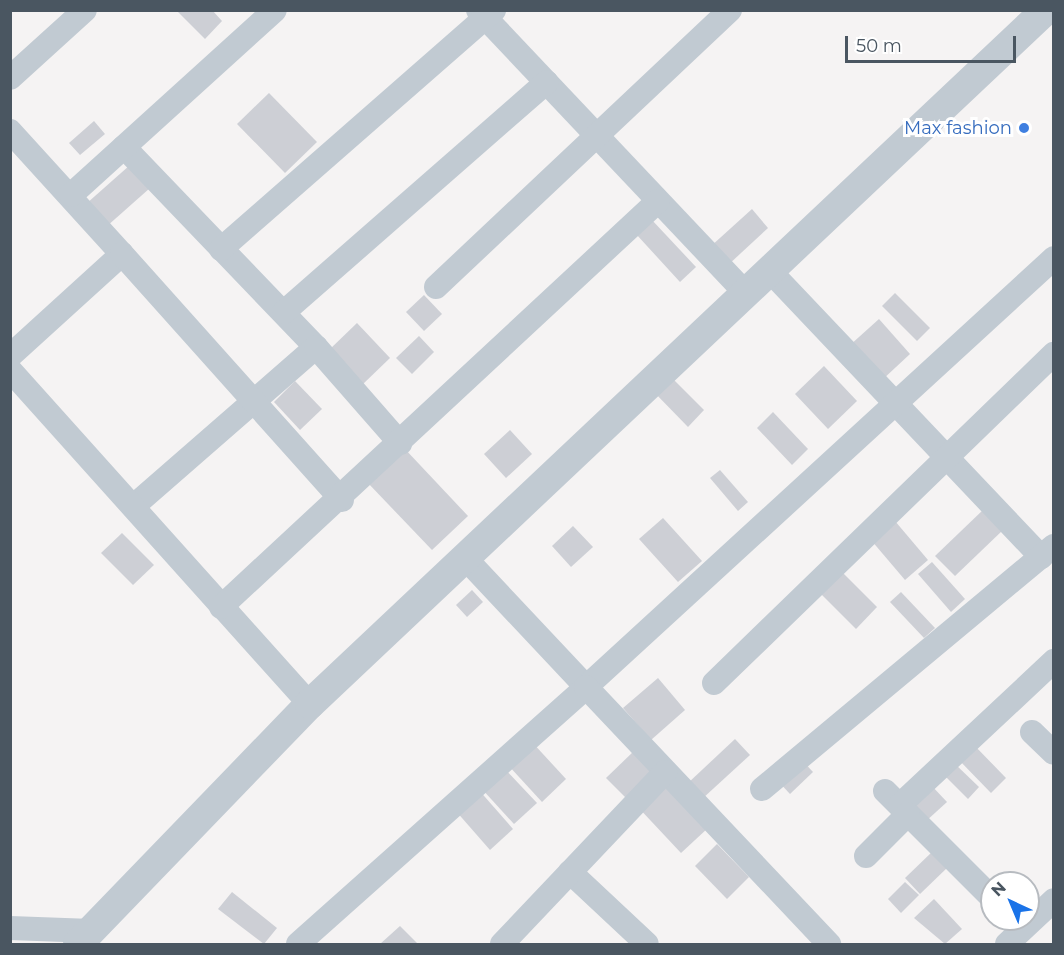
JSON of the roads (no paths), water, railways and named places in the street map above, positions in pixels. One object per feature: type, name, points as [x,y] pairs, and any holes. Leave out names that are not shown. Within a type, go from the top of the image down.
[{"type":"street","points":[[10,78],[85,10]]},
{"type":"street","points":[[71,195],[275,10]]},
{"type":"street","points":[[436,287],[730,10]]},
{"type":"street","points":[[10,928],[85,938],[310,704],[466,559],[744,291],[1046,10]]},
{"type":"street","points":[[221,249],[486,13],[547,82],[744,291]]},
{"type":"street","points":[[284,312],[547,82]]},
{"type":"street","points":[[10,131],[71,195],[342,500]]},
{"type":"street","points":[[124,147],[284,312],[400,443]]},
{"type":"street","points":[[221,607],[342,500],[658,201]]},
{"type":"street","points":[[10,356],[122,255]]},
{"type":"street","points":[[298,945],[586,687],[1053,258]]},
{"type":"street","points":[[762,789],[1047,552],[949,457],[768,269]]},
{"type":"street","points":[[134,506],[316,347]]},
{"type":"street","points":[[714,682],[1053,354]]},
{"type":"street","points":[[10,370],[310,704]]},
{"type":"street","points":[[466,559],[829,945]]},
{"type":"street","points":[[866,856],[898,803],[1053,661]]},
{"type":"street","points":[[1032,732],[1053,753]]},
{"type":"street","points":[[502,945],[665,771]]},
{"type":"street","points":[[898,803],[980,886]]},
{"type":"street","points":[[570,872],[647,945]]},
{"type":"street","points":[[1040,910],[1053,900]]},
{"type":"place","name":"Max fashion","points":[[1024,128]]}]
